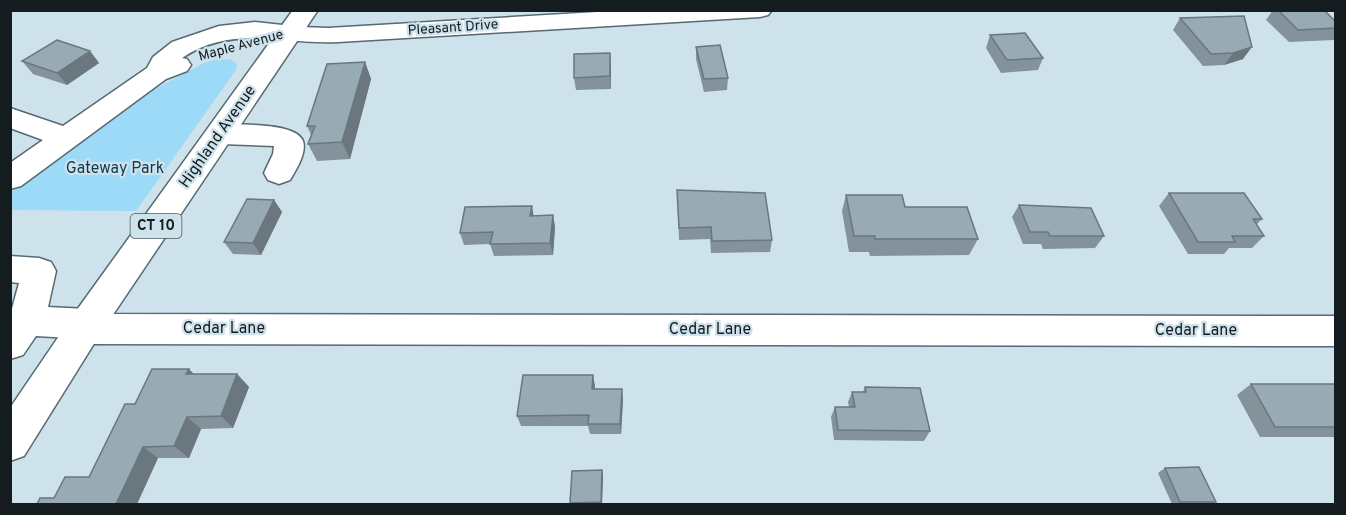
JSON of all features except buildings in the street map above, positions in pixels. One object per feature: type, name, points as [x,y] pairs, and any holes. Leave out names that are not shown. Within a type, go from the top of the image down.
[{"type":"main road","name":"Pleasant Drive","points":[[298,22],[363,33],[521,17],[760,10]]},
{"type":"main road","name":"Maple Avenue","points":[[10,178],[157,73],[298,22]]},
{"type":"main road","name":"Highland Avenue","points":[[10,443],[86,327],[298,22]]},
{"type":"main road","points":[[10,117],[65,138]]},
{"type":"main road","points":[[221,134],[280,137],[289,142],[288,154],[279,173]]},
{"type":"main road","points":[[10,269],[39,271],[19,333]]},
{"type":"main road","name":"Cedar Lane","points":[[19,333],[86,327],[1335,331]]},
{"type":"green space","name":"Gateway Park","points":[[218,59],[230,59],[237,64],[236,70],[136,211],[11,210],[10,193],[147,93],[204,63]]}]
